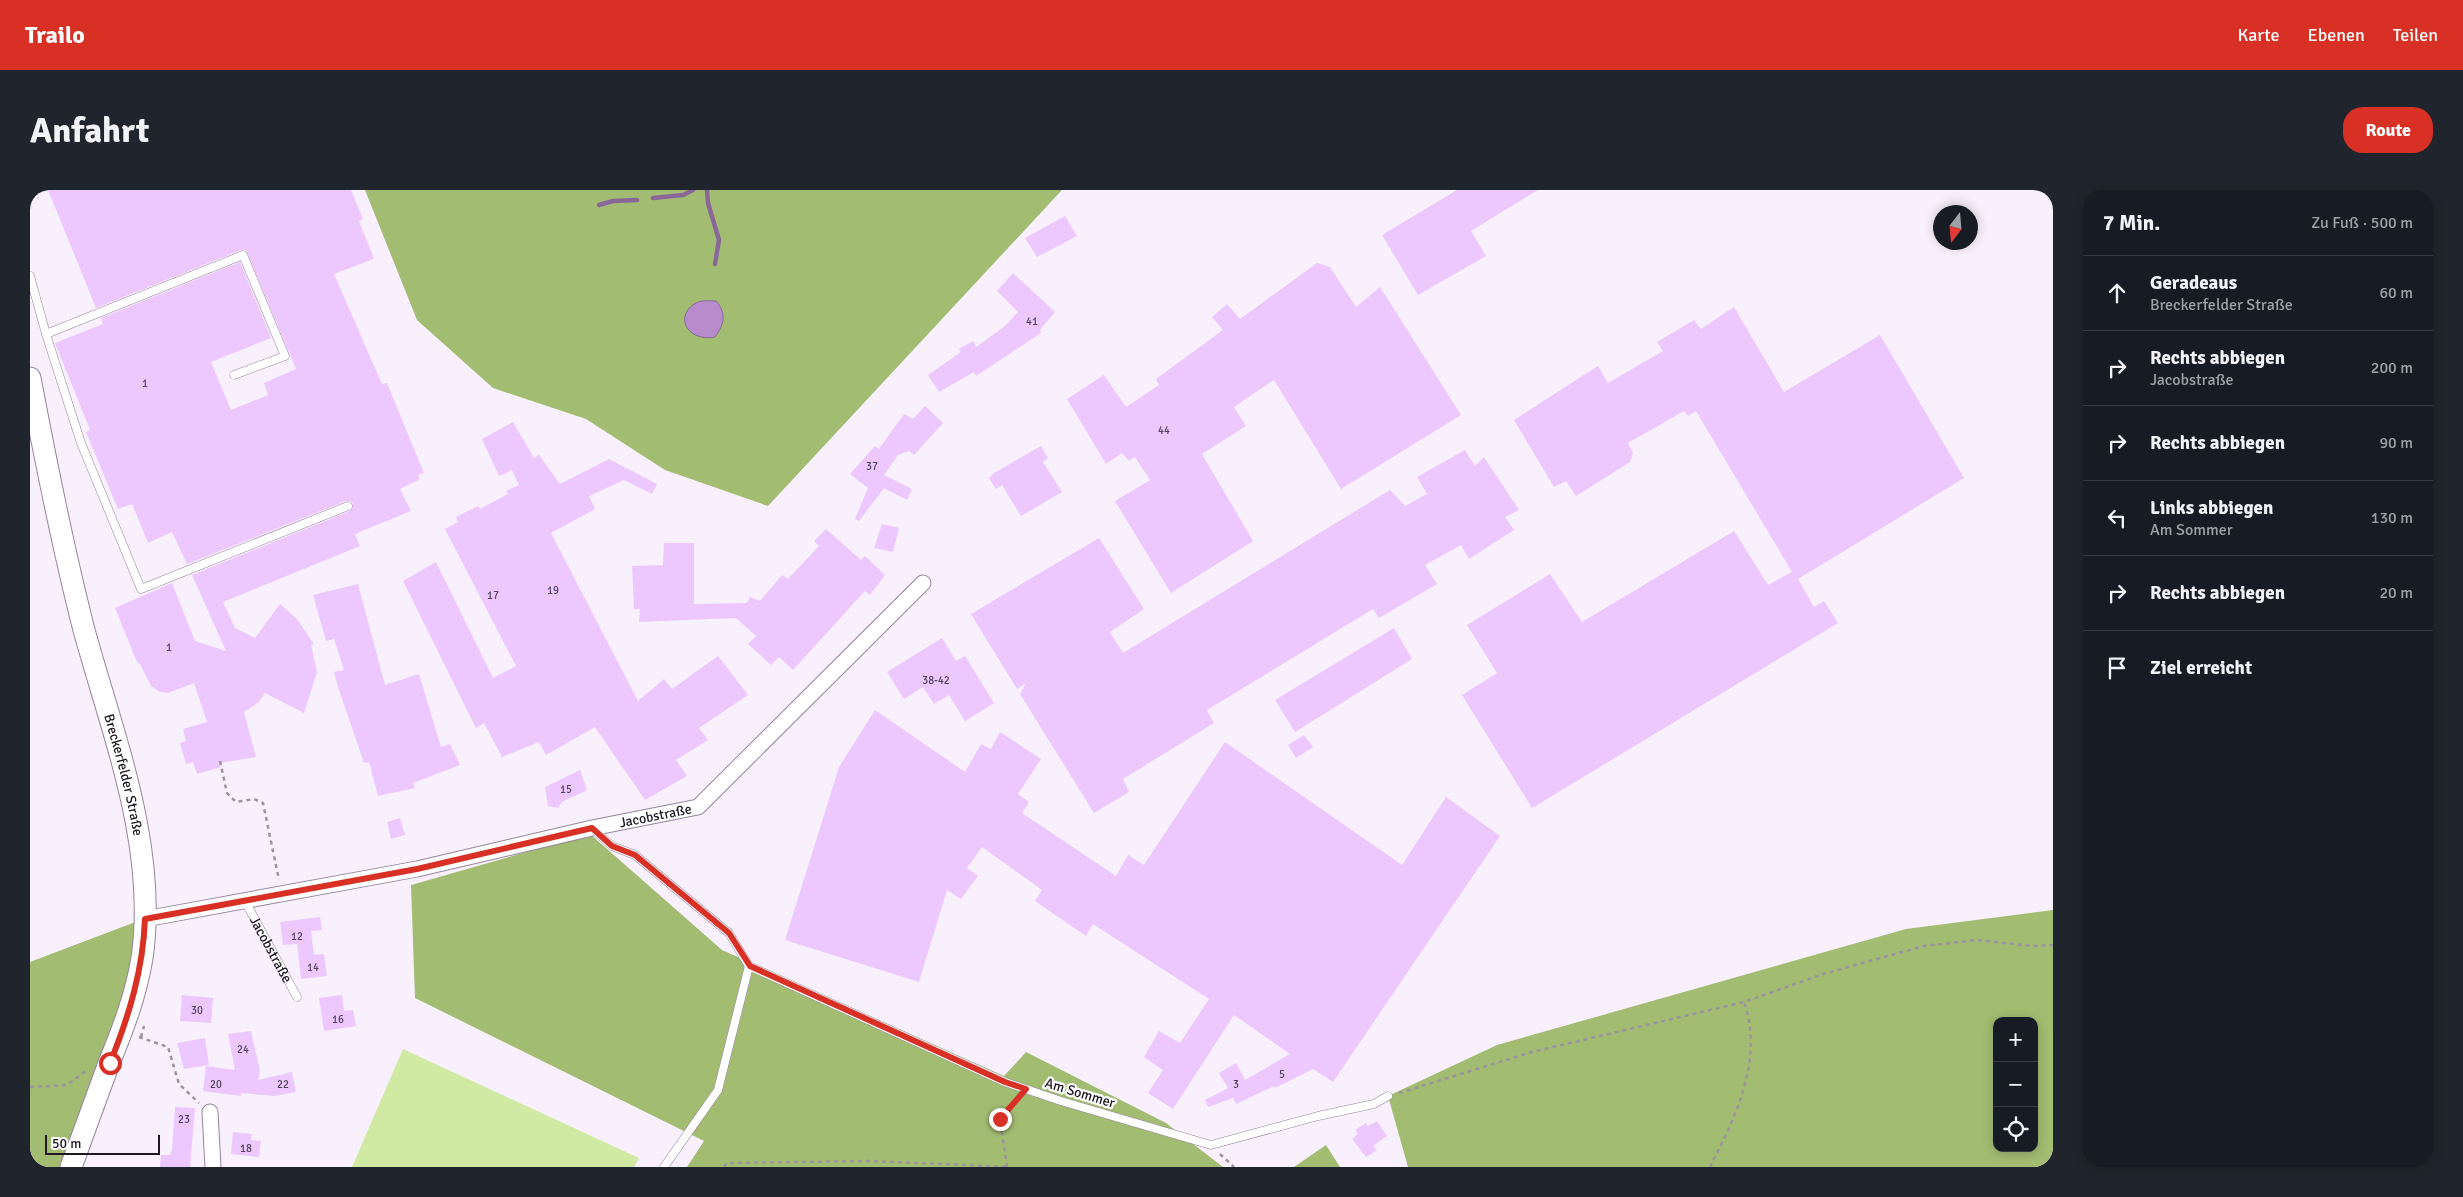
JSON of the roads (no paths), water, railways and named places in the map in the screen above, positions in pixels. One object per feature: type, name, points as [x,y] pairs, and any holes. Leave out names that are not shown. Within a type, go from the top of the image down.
[{"type":"main road","name":"Breckerfelder Straße","points":[[30,378],[82,619],[138,834],[145,883],[142,959],[136,987],[71,1167]]},
{"type":"street","name":"Jacobstraße","points":[[145,919],[417,869],[592,828],[698,807],[922,583]]},
{"type":"street","points":[[210,1112],[213,1167]]},
{"type":"lane","points":[[46,334],[243,255],[285,356],[234,375]]},
{"type":"lane","points":[[30,276],[46,334],[81,443],[141,590],[348,506]]},
{"type":"lane","points":[[592,828],[612,846],[635,855],[729,933],[750,966],[718,1090],[664,1167]]},
{"type":"lane","name":"Jacobstraße","points":[[245,901],[297,997]]},
{"type":"lane","name":"Am Sommer","points":[[750,966],[1005,1082],[1211,1146],[1318,1116],[1374,1104],[1388,1096]]},
{"type":"waterway","points":[[653,198],[683,195],[693,190]]},
{"type":"waterway","points":[[707,190],[708,203],[719,240],[715,264]]},
{"type":"waterway","points":[[599,205],[613,201],[637,200]]}]
